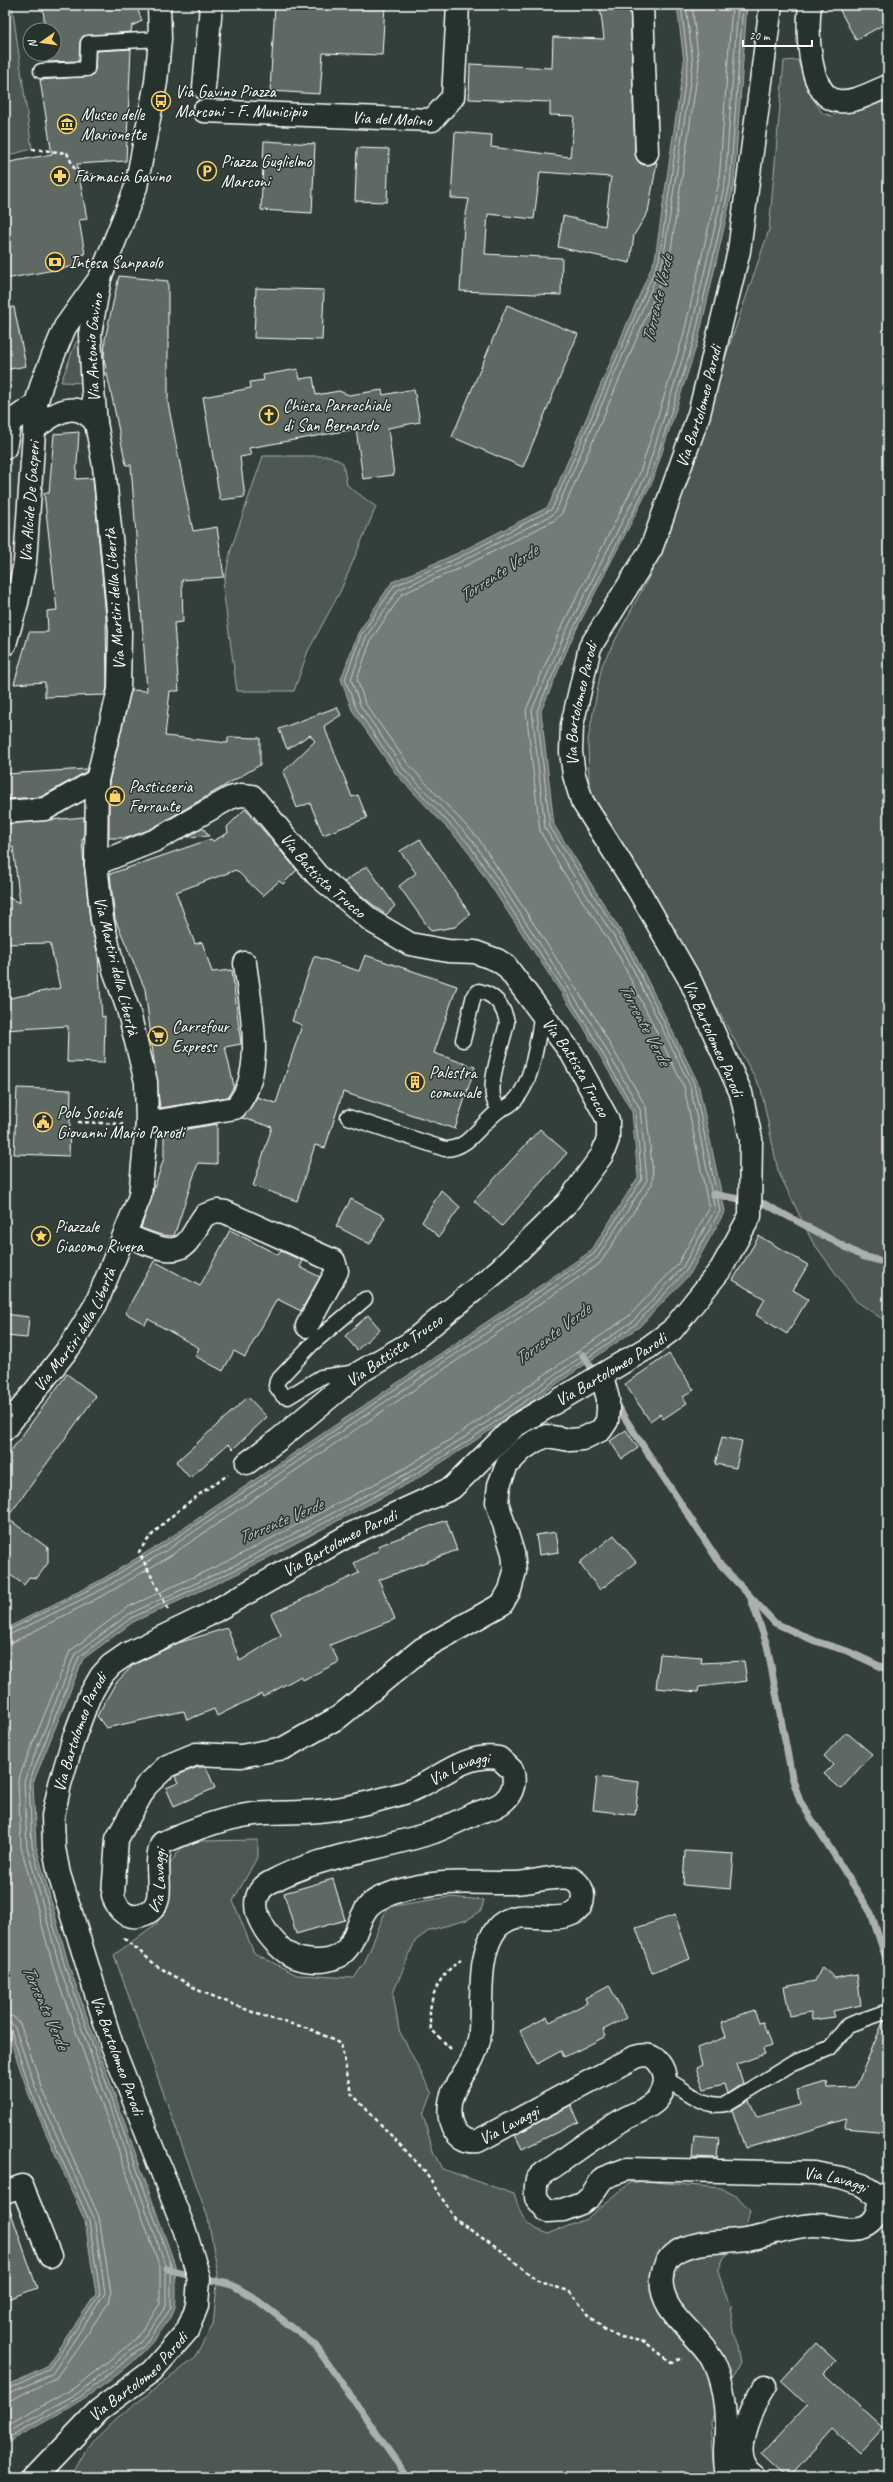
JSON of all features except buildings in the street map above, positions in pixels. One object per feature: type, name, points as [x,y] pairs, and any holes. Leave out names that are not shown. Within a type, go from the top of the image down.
[{"type":"street","name":"Via Antonio Gavino","points":[[104,466],[96,423],[90,334],[100,278],[136,187],[156,82],[160,39],[159,5]]},
{"type":"street","points":[[204,88],[211,5]]},
{"type":"street","name":"Via del Molino","points":[[204,111],[432,120],[453,97],[458,5]]},
{"type":"street","points":[[642,5],[647,154]]},
{"type":"street","name":"Via Bartolomeo Parodi","points":[[34,2477],[99,2410],[152,2371],[187,2331],[197,2306],[199,2278],[185,2231],[112,2045],[59,1874],[54,1848],[54,1816],[74,1737],[94,1686],[111,1665],[127,1654],[208,1615],[351,1534],[452,1488],[515,1426],[602,1376],[672,1330],[721,1269],[750,1216],[751,1139],[741,1094],[691,982],[640,893],[582,801],[574,775],[571,745],[572,725],[590,647],[650,549],[699,414],[739,251],[771,5]]},
{"type":"street","points":[[810,5],[812,68],[815,78],[822,91],[832,98],[846,100],[860,98],[888,86]]},
{"type":"street","name":"Via Antonio Gavino","points":[[36,404],[42,382],[65,326],[100,278]]},
{"type":"street","points":[[5,448],[10,422],[36,404]]},
{"type":"street","name":"Via Alcide De Gasperi","points":[[5,644],[17,603],[25,562],[36,404]]},
{"type":"street","points":[[34,429],[56,412],[72,409],[88,414],[96,423]]},
{"type":"street","name":"Via Martiri della Libertà","points":[[5,1429],[75,1340],[96,1304],[140,1196],[147,1123],[146,1082],[128,1009],[114,970],[102,919],[96,864],[97,780],[119,690],[120,631],[104,466]]},
{"type":"street","points":[[5,812],[46,809],[97,780]]},
{"type":"street","name":"Via Battista Trucco","points":[[96,864],[156,840],[230,798],[241,795],[252,796],[317,875],[373,922],[410,944],[448,951],[475,952],[497,960],[515,975],[572,1054],[608,1120],[608,1139],[602,1155],[567,1203],[500,1269],[410,1343],[360,1372],[278,1440],[247,1463]]},
{"type":"street","points":[[147,1123],[235,1108],[246,1094],[249,1085],[254,1045],[245,962]]},
{"type":"street","points":[[125,1234],[171,1250],[179,1249],[189,1240],[205,1215],[217,1211],[254,1224],[334,1261],[336,1271],[307,1326]]},
{"type":"street","name":"Via Lavaggi","points":[[602,1376],[608,1399],[608,1410],[607,1421],[601,1430],[582,1439],[570,1440],[547,1436],[535,1441],[523,1449],[507,1466],[498,1485],[497,1502],[513,1553],[514,1571],[510,1590],[502,1604],[422,1649],[339,1717],[284,1748],[241,1756],[196,1754],[167,1766],[146,1786],[117,1838],[113,1895],[115,1902],[125,1913],[138,1916],[152,1910],[158,1898],[158,1854],[162,1843],[191,1830],[253,1814],[319,1811],[402,1794],[418,1788],[453,1767],[468,1762],[499,1758],[512,1770],[514,1782],[510,1794],[499,1805],[435,1832],[298,1869],[266,1884],[259,1894],[256,1904],[259,1921],[272,1940],[294,1957],[313,1961],[329,1960],[344,1952],[356,1935],[368,1907],[385,1895],[418,1885],[459,1881],[516,1883],[564,1877],[571,1878],[580,1886],[583,1899],[577,1910],[556,1918],[517,1917],[506,1921],[497,1928],[486,1950],[482,2021],[476,2055],[456,2086],[450,2103],[452,2125],[455,2134],[470,2142],[487,2136],[635,2057],[644,2054],[654,2057],[662,2067],[665,2079],[662,2092],[656,2101],[581,2146],[541,2174],[535,2189],[536,2198],[541,2206],[547,2211],[553,2212],[572,2207],[590,2197],[603,2178],[627,2169],[814,2173],[841,2178],[862,2185],[885,2200],[874,2221],[864,2228],[847,2229],[825,2225],[801,2226],[751,2238],[684,2248],[674,2253],[666,2262],[662,2275],[666,2301],[675,2316],[701,2342],[711,2358],[719,2377],[725,2406],[725,2460],[728,2477]]},
{"type":"street","points":[[5,2192],[22,2186],[50,2256]]},
{"type":"street","points":[[754,2477],[750,2474],[744,2464],[742,2445],[749,2417],[764,2386]]},
{"type":"lane","points":[[41,71],[87,69],[88,43],[160,39]]},
{"type":"lane","points":[[463,1040],[474,995],[479,991],[495,998],[505,1014],[507,1022],[492,1087],[493,1102],[500,1108]]},
{"type":"lane","points":[[348,1117],[445,1149],[451,1149],[479,1131],[500,1108],[511,1104],[521,1094],[534,1058],[542,1013]]},
{"type":"lane","points":[[360,1372],[321,1377],[288,1397],[283,1396],[276,1386],[277,1381],[312,1344],[365,1299]]},
{"type":"lane","points":[[665,2079],[679,2085],[708,2104],[717,2106],[726,2104],[793,2063],[830,2048],[848,2025],[888,2011]]},
{"type":"path","points":[[32,149],[67,153],[75,170],[136,187]]},
{"type":"path","points":[[78,1122],[104,1124],[147,1123]]},
{"type":"path","points":[[170,1614],[140,1552],[146,1542],[164,1523],[221,1479],[247,1463]]},
{"type":"path","points":[[119,1934],[157,1966],[200,1991],[265,2017],[308,2028],[341,2044],[351,2093],[423,2169],[456,2220],[504,2253],[539,2282],[569,2291],[588,2314],[605,2330],[621,2337],[645,2342],[671,2362],[687,2356]]},
{"type":"path","points":[[472,2062],[452,2050],[435,2035],[430,2021],[431,2004],[435,1988],[452,1966],[463,1958],[486,1950]]},
{"type":"shaded area","points":[[5,5],[12,5],[32,149],[5,156]]},
{"type":"shaded area","points":[[798,60],[804,82],[822,113],[832,116],[855,101],[888,101],[888,1323],[856,1301],[812,1241],[778,1171],[761,1089],[689,957],[589,789],[588,740],[602,665],[653,569],[769,230],[784,61]]},
{"type":"shaded area","points":[[81,339],[85,383],[61,382],[76,342]]},
{"type":"shaded area","points":[[263,456],[330,456],[343,463],[347,485],[376,507],[340,592],[308,651],[294,691],[237,691],[223,588],[231,549]]},
{"type":"shaded area","points":[[258,1840],[258,1856],[233,1901],[254,1953],[297,1975],[354,1978],[365,1962],[387,1907],[449,1897],[484,1900],[481,1911],[467,1920],[430,1930],[415,1941],[393,1993],[399,2030],[432,2094],[423,2115],[433,2151],[442,2169],[514,2194],[519,2210],[525,2220],[540,2231],[548,2234],[586,2219],[630,2183],[644,2181],[721,2188],[738,2197],[750,2211],[741,2244],[724,2257],[718,2272],[730,2307],[740,2363],[710,2422],[713,2461],[719,2477],[71,2477],[88,2446],[117,2418],[194,2359],[213,2325],[218,2275],[208,2218],[114,1955],[157,1923],[166,1905],[170,1864],[180,1849],[198,1841]]},
{"type":"water","name":"Torrente Verde","points":[[677,5],[747,5],[734,184],[698,341],[653,480],[573,636],[541,711],[554,825],[632,949],[698,1083],[725,1211],[690,1274],[639,1327],[473,1442],[413,1481],[237,1574],[133,1622],[83,1659],[33,1783],[36,1846],[69,1966],[175,2265],[176,2301],[174,2310],[160,2332],[143,2352],[122,2371],[76,2404],[5,2444],[5,2386],[45,2368],[96,2294],[85,2221],[29,2095],[5,2025],[5,1629],[101,1580],[162,1543],[591,1251],[638,1177],[632,1112],[583,1026],[465,847],[396,774],[352,710],[341,679],[358,633],[392,582],[458,553],[548,507],[655,259],[684,62]]},
{"type":"waterway","points":[[713,1194],[765,1204],[862,1256],[888,1263]]},
{"type":"waterway","points":[[583,1355],[597,1376]]},
{"type":"waterway","points":[[615,1403],[721,1565],[775,1623],[815,1641],[847,1651],[888,1670]]},
{"type":"waterway","points":[[751,1599],[767,1645],[792,1777],[800,1801],[871,1913],[888,1965]]},
{"type":"waterway","points":[[167,2269],[232,2285],[253,2297],[315,2345],[407,2477]]},
{"type":"place","name":"Via Gavino Piazza Marconi - F. Municipio","points":[[161,101]]},
{"type":"place","name":"Museo delle Marionette","points":[[67,124]]},
{"type":"place","name":"Piazza Guglielmo Marconi","points":[[207,171]]},
{"type":"place","name":"Farmacia Gavino","points":[[60,176]]},
{"type":"place","name":"Intesa Sanpaolo","points":[[55,262]]},
{"type":"place","name":"Chiesa Parrochiale di San Bernardo","points":[[269,415]]},
{"type":"place","name":"Pasticceria Ferrante","points":[[115,796]]},
{"type":"place","name":"Carrefour Express","points":[[158,1036]]},
{"type":"place","name":"Palestra comunale","points":[[415,1082]]},
{"type":"place","name":"Polo Sociale Giovanni Mario Parodi","points":[[43,1122]]},
{"type":"place","name":"Piazzale Giacomo Rivera","points":[[41,1236]]}]
